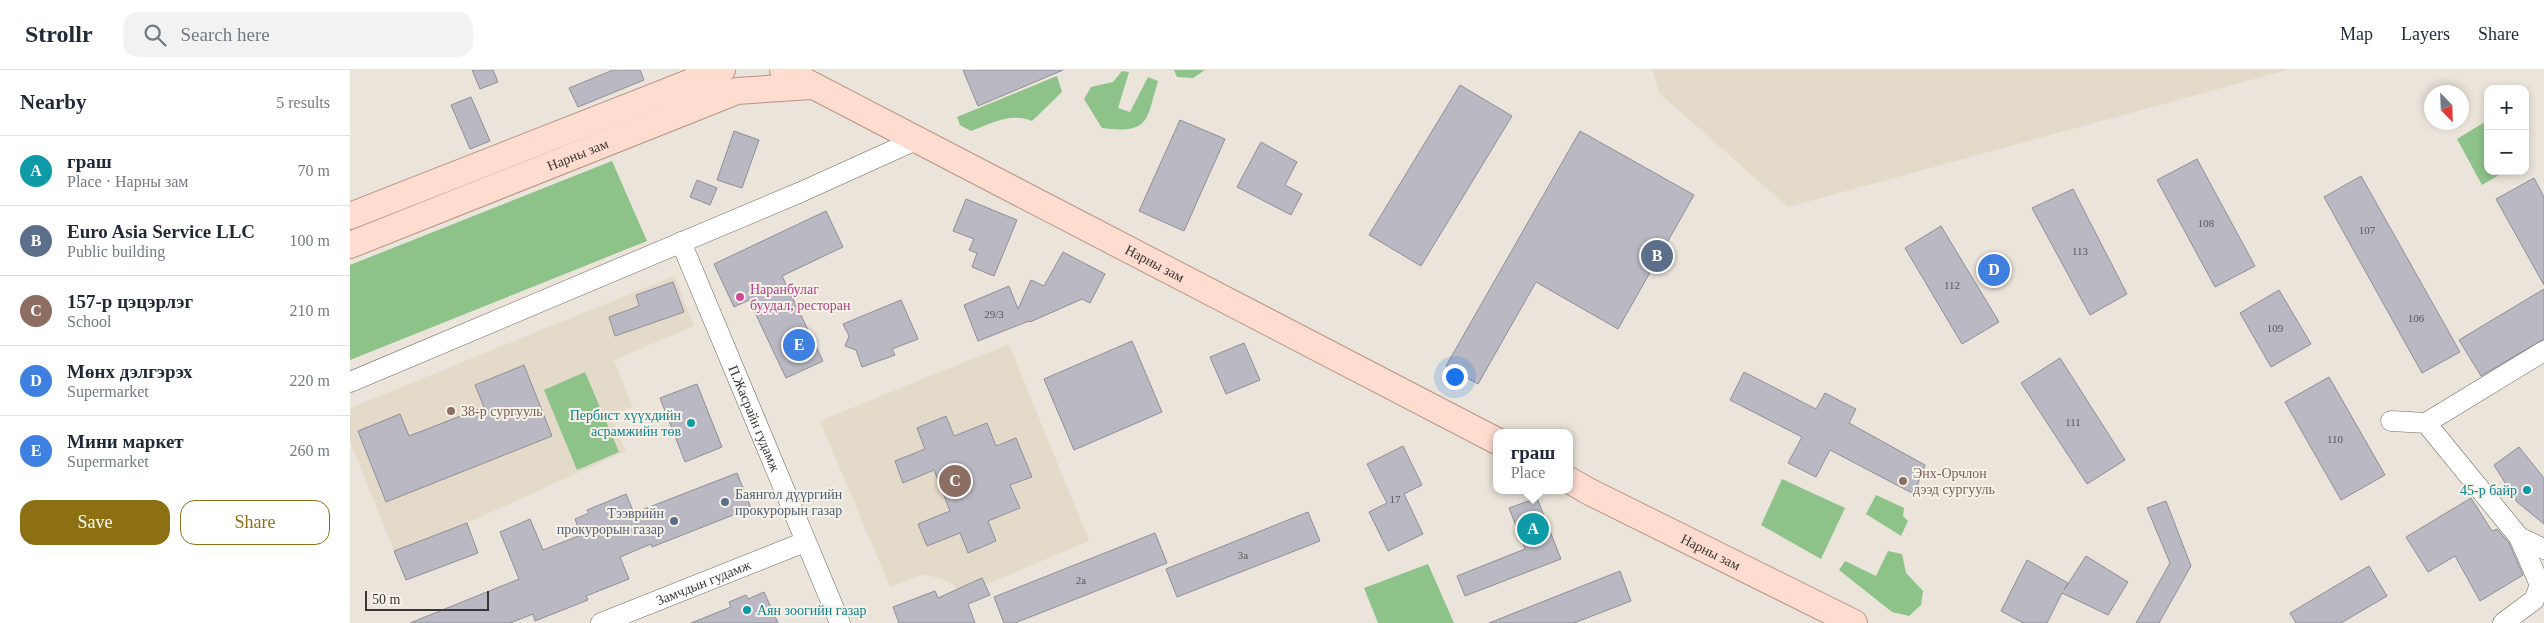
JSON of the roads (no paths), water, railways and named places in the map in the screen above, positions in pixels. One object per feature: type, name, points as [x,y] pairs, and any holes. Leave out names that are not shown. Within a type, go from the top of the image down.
[{"type":"main road","name":"Нарны зам","points":[[350,216],[722,70]]},
{"type":"main road","name":"Нарны зам","points":[[783,70],[1493,439]]},
{"type":"main road","name":"Нарны зам","points":[[350,245],[737,91],[811,86]]},
{"type":"main road","name":"Нарны зам","points":[[1573,482],[1854,623]]},
{"type":"street","points":[[350,382],[801,192],[916,140]]},
{"type":"street","name":"П.Жасрайн гудамж","points":[[681,242],[840,623]]},
{"type":"street","points":[[2391,421],[2426,423],[2544,350]]},
{"type":"street","points":[[2426,423],[2519,537],[2540,585],[2534,600],[2503,623]]},
{"type":"street","points":[[2519,537],[2544,549]]},
{"type":"street","name":"Замчдын гудамж","points":[[601,623],[806,542]]},
{"type":"place","name":"Euro Asia Service LLC","points":[[1657,256]]},
{"type":"place","name":"Мөнх дэлгэрэх","points":[[1994,270]]},
{"type":"place","name":"Наранбулаг буудал, ресторан","points":[[740,297]]},
{"type":"place","name":"Мини маркет","points":[[799,345]]},
{"type":"place","name":"38-р сургууль","points":[[451,411]]},
{"type":"place","name":"Пербист хүүхдийн асрамжийн төв","points":[[691,423]]},
{"type":"place","name":"157-р цэцэрлэг","points":[[955,481]]},
{"type":"place","name":"Энх-Орчлон дээд сургууль","points":[[1903,481]]},
{"type":"place","name":"45-р байр","points":[[2527,490]]},
{"type":"place","name":"Баянгол дүүргийн прокурорын газар","points":[[725,502]]},
{"type":"place","name":"Тээврийн прокурорын газар","points":[[674,521]]},
{"type":"place","name":"граш","points":[[1533,529]]},
{"type":"place","name":"Аян зоогийн газар","points":[[747,610]]}]
